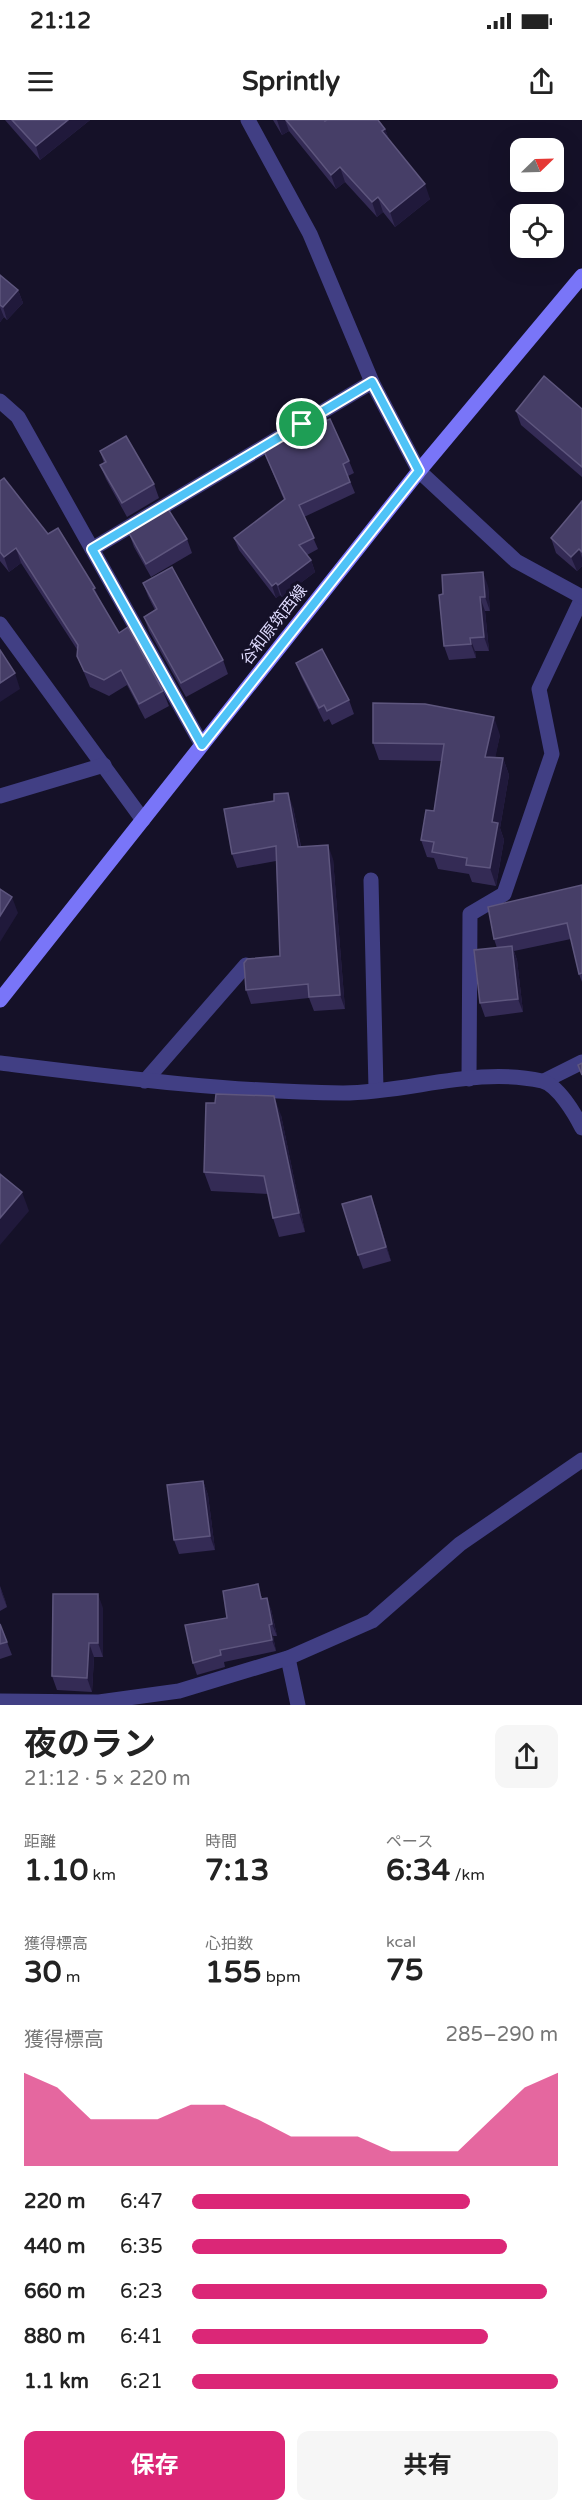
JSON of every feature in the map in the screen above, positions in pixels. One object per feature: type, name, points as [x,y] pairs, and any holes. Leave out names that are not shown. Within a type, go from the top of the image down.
[{"type":"main road","name":"谷和原筑西線","points":[[0,1000],[419,471],[582,276]]},
{"type":"street","points":[[248,120],[310,234],[372,382],[419,471],[516,561],[582,597],[539,689],[552,754],[504,894],[470,914],[469,1079]]},
{"type":"street","points":[[92,549],[372,382]]},
{"type":"street","points":[[0,401],[18,417],[202,745]]},
{"type":"street","points":[[0,624],[143,820]]},
{"type":"street","points":[[0,796],[104,765]]},
{"type":"street","points":[[372,880],[376,1089]]},
{"type":"street","points":[[145,1081],[246,965]]},
{"type":"street","points":[[0,1063],[145,1081],[345,1093],[499,1076],[544,1081],[582,1062]]},
{"type":"street","points":[[544,1081],[570,1105],[582,1128]]},
{"type":"street","points":[[0,1701],[99,1702],[179,1691],[288,1658],[372,1621],[460,1544],[582,1460]]},
{"type":"street","points":[[288,1658],[298,1705]]},
{"type":"building","points":[[12,120],[68,120],[36,146]]},
{"type":"building","points":[[286,120],[378,120],[385,129],[382,131],[425,184],[390,212],[378,197],[372,202],[340,167],[331,175]]},
{"type":"building","points":[[0,275],[18,290],[3,307],[0,305]]},
{"type":"building","points":[[544,376],[582,409],[582,467],[516,411]]},
{"type":"building","points":[[330,419],[349,461],[343,464],[350,482],[299,505],[314,538],[299,545],[311,560],[278,585],[276,583],[272,586],[234,538],[285,499],[262,447]]},
{"type":"building","points":[[126,436],[154,484],[122,503],[100,465],[106,462],[100,451]]},
{"type":"building","points":[[4,478],[48,534],[58,528],[95,588],[93,589],[119,633],[128,627],[163,691],[139,704],[121,670],[104,680],[84,671],[77,656],[78,645],[16,548],[4,557],[0,552],[0,481]]},
{"type":"building","points":[[163,501],[187,539],[146,564],[129,533],[135,526],[132,520]]},
{"type":"building","points":[[582,501],[582,552],[579,549],[571,557],[551,538]]},
{"type":"building","points":[[172,567],[223,660],[181,683],[144,617],[157,609],[143,583]]},
{"type":"building","points":[[483,572],[485,597],[480,597],[484,637],[470,638],[471,644],[444,646],[439,595],[443,594],[442,575]]},
{"type":"building","points":[[322,649],[349,700],[327,711],[324,705],[319,708],[296,663]]},
{"type":"building","points":[[0,650],[15,673],[0,683]]},
{"type":"building","points":[[373,703],[425,704],[494,717],[485,757],[503,758],[492,822],[498,823],[490,868],[466,865],[467,858],[432,852],[434,842],[421,840],[426,810],[434,811],[444,744],[373,743]]},
{"type":"building","points":[[288,793],[298,847],[328,845],[340,995],[309,997],[308,984],[246,990],[244,963],[247,959],[280,956],[276,846],[232,854],[224,809],[274,801],[274,794]]},
{"type":"building","points":[[582,885],[582,973],[579,974],[567,923],[494,939],[488,907]]},
{"type":"building","points":[[0,889],[12,897],[0,916]]},
{"type":"building","points":[[512,946],[518,999],[480,1003],[474,950]]},
{"type":"building","points":[[582,1063],[582,1075],[578,1065]]},
{"type":"building","points":[[216,1094],[274,1096],[299,1213],[273,1218],[264,1176],[204,1172],[206,1103],[215,1103]]},
{"type":"building","points":[[0,1174],[22,1192],[0,1218]]},
{"type":"building","points":[[371,1196],[386,1247],[358,1255],[342,1204]]},
{"type":"building","points":[[203,1481],[210,1536],[174,1540],[167,1485]]},
{"type":"building","points":[[258,1584],[261,1599],[267,1598],[272,1624],[269,1625],[272,1640],[220,1650],[221,1655],[193,1663],[185,1625],[227,1618],[223,1591]]},
{"type":"building","points":[[53,1594],[98,1594],[98,1643],[89,1643],[87,1678],[52,1676]]},
{"type":"building","points":[[0,1624],[7,1642],[0,1644]]},
{"type":"route","points":[[372,382],[419,471],[202,745],[92,549],[302,424],[372,382]]}]
